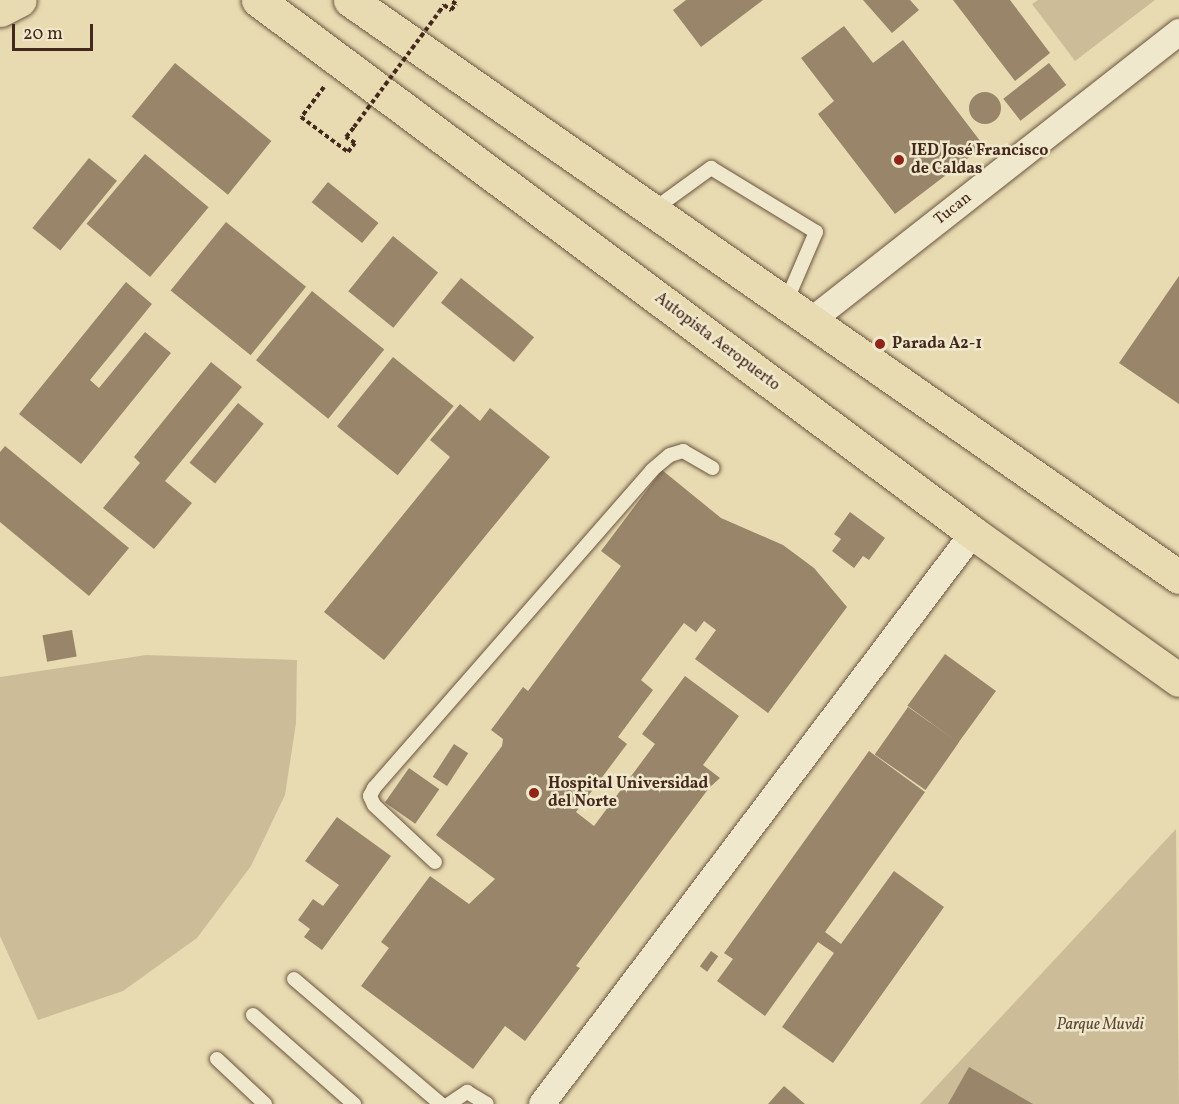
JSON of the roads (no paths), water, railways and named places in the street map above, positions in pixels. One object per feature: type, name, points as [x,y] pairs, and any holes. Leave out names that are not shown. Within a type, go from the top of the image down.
[{"type":"highway","points":[[0,10],[20,0]]},
{"type":"highway","name":"Autopista Aeropuerto","points":[[258,0],[973,533],[1179,680]]},
{"type":"highway","points":[[350,0],[1177,575]]},
{"type":"street","name":"Tucan","points":[[799,311],[1179,32]]},
{"type":"street","points":[[542,1104],[973,533]]},
{"type":"lane","points":[[653,210],[711,168],[816,232],[799,311]]},
{"type":"lane","points":[[435,862],[374,805],[370,796],[374,788],[652,470],[670,455],[683,451],[713,468]]},
{"type":"lane","points":[[294,979],[441,1104]]},
{"type":"lane","points":[[253,1015],[354,1104]]},
{"type":"lane","points":[[217,1059],[265,1104]]},
{"type":"lane","points":[[449,1104],[467,1092],[487,1104]]},
{"type":"place","name":"IED José Francisco de Caldas","points":[[899,160]]},
{"type":"place","name":"Parada A2-1","points":[[880,344]]},
{"type":"place","name":"Hospital Universidad del Norte","points":[[534,793]]},
{"type":"park label","name":"Parque Muvdi","points":[[1100,1025]]}]
